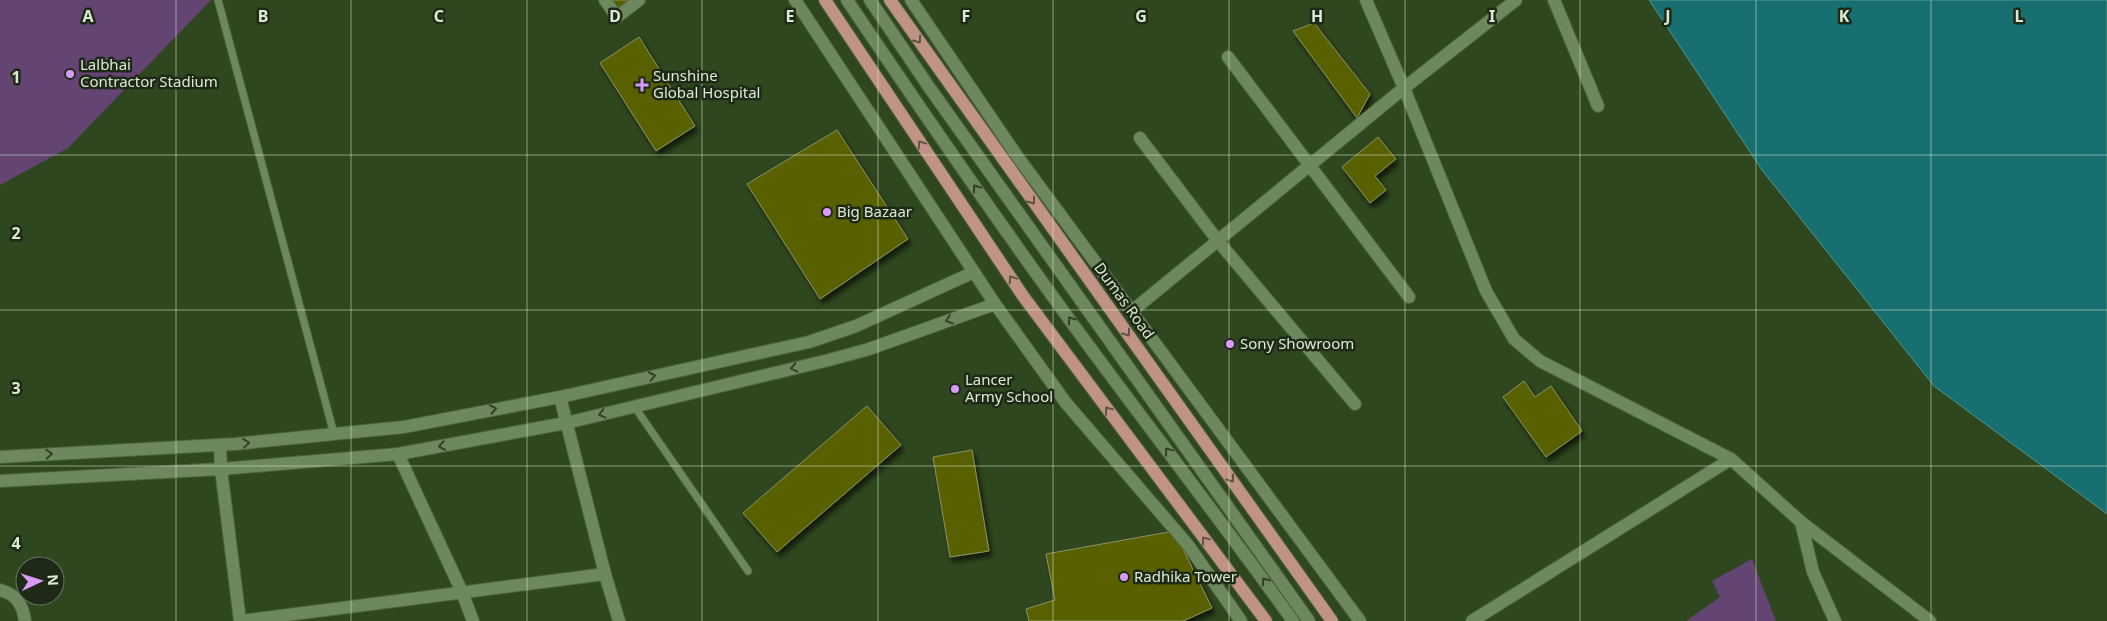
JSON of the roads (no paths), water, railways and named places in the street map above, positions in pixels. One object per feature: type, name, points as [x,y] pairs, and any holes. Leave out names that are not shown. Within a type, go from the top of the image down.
[{"type":"main road","points":[[825,0],[1023,296],[1266,621]]},
{"type":"main road","name":"Dumas Road","points":[[890,0],[1332,621]]},
{"type":"street","points":[[605,0],[617,17],[639,0]]},
{"type":"street","points":[[795,0],[995,304],[1066,403],[1188,545],[1241,621]]},
{"type":"street","points":[[848,0],[946,146],[1102,364],[1293,621]]},
{"type":"street","points":[[870,0],[935,95],[1309,621]]},
{"type":"street","points":[[911,0],[1017,156],[1360,621]]},
{"type":"street","points":[[1366,0],[1404,88],[1486,291],[1514,339],[1540,361],[1731,459],[1801,522],[1930,621]]},
{"type":"street","points":[[1132,311],[1404,88],[1516,0]]},
{"type":"street","points":[[1554,0],[1598,106]]},
{"type":"street","points":[[1228,57],[1409,297]]},
{"type":"street","points":[[1140,138],[1218,241],[1354,404]]},
{"type":"street","points":[[0,457],[220,445],[404,427],[560,397],[809,342],[856,326],[974,272]]},
{"type":"street","points":[[0,481],[221,469],[398,454],[566,423],[868,349],[995,304]]},
{"type":"street","points":[[560,397],[605,574],[619,621]]},
{"type":"street","points":[[220,445],[221,469],[240,621],[605,574]]},
{"type":"street","points":[[398,454],[462,592],[473,621]]},
{"type":"street","points":[[1472,621],[1731,459]]},
{"type":"street","points":[[1801,522],[1813,572],[1835,621]]},
{"type":"street","points":[[0,590],[10,593],[20,603],[25,621]]},
{"type":"lane","points":[[218,0],[334,434]]},
{"type":"lane","points":[[634,406],[748,571]]},
{"type":"water","points":[[1649,0],[2107,0],[2107,514],[1934,386],[1762,170]]},
{"type":"place","name":"Lalbhai Contractor Stadium","points":[[70,74]]},
{"type":"place","name":"Sunshine Global Hospital","points":[[642,85]]},
{"type":"place","name":"Big Bazaar","points":[[827,212]]},
{"type":"place","name":"Sony Showroom","points":[[1230,344]]},
{"type":"place","name":"Lancer Army School","points":[[955,389]]},
{"type":"place","name":"Radhika Tower","points":[[1124,577]]}]
